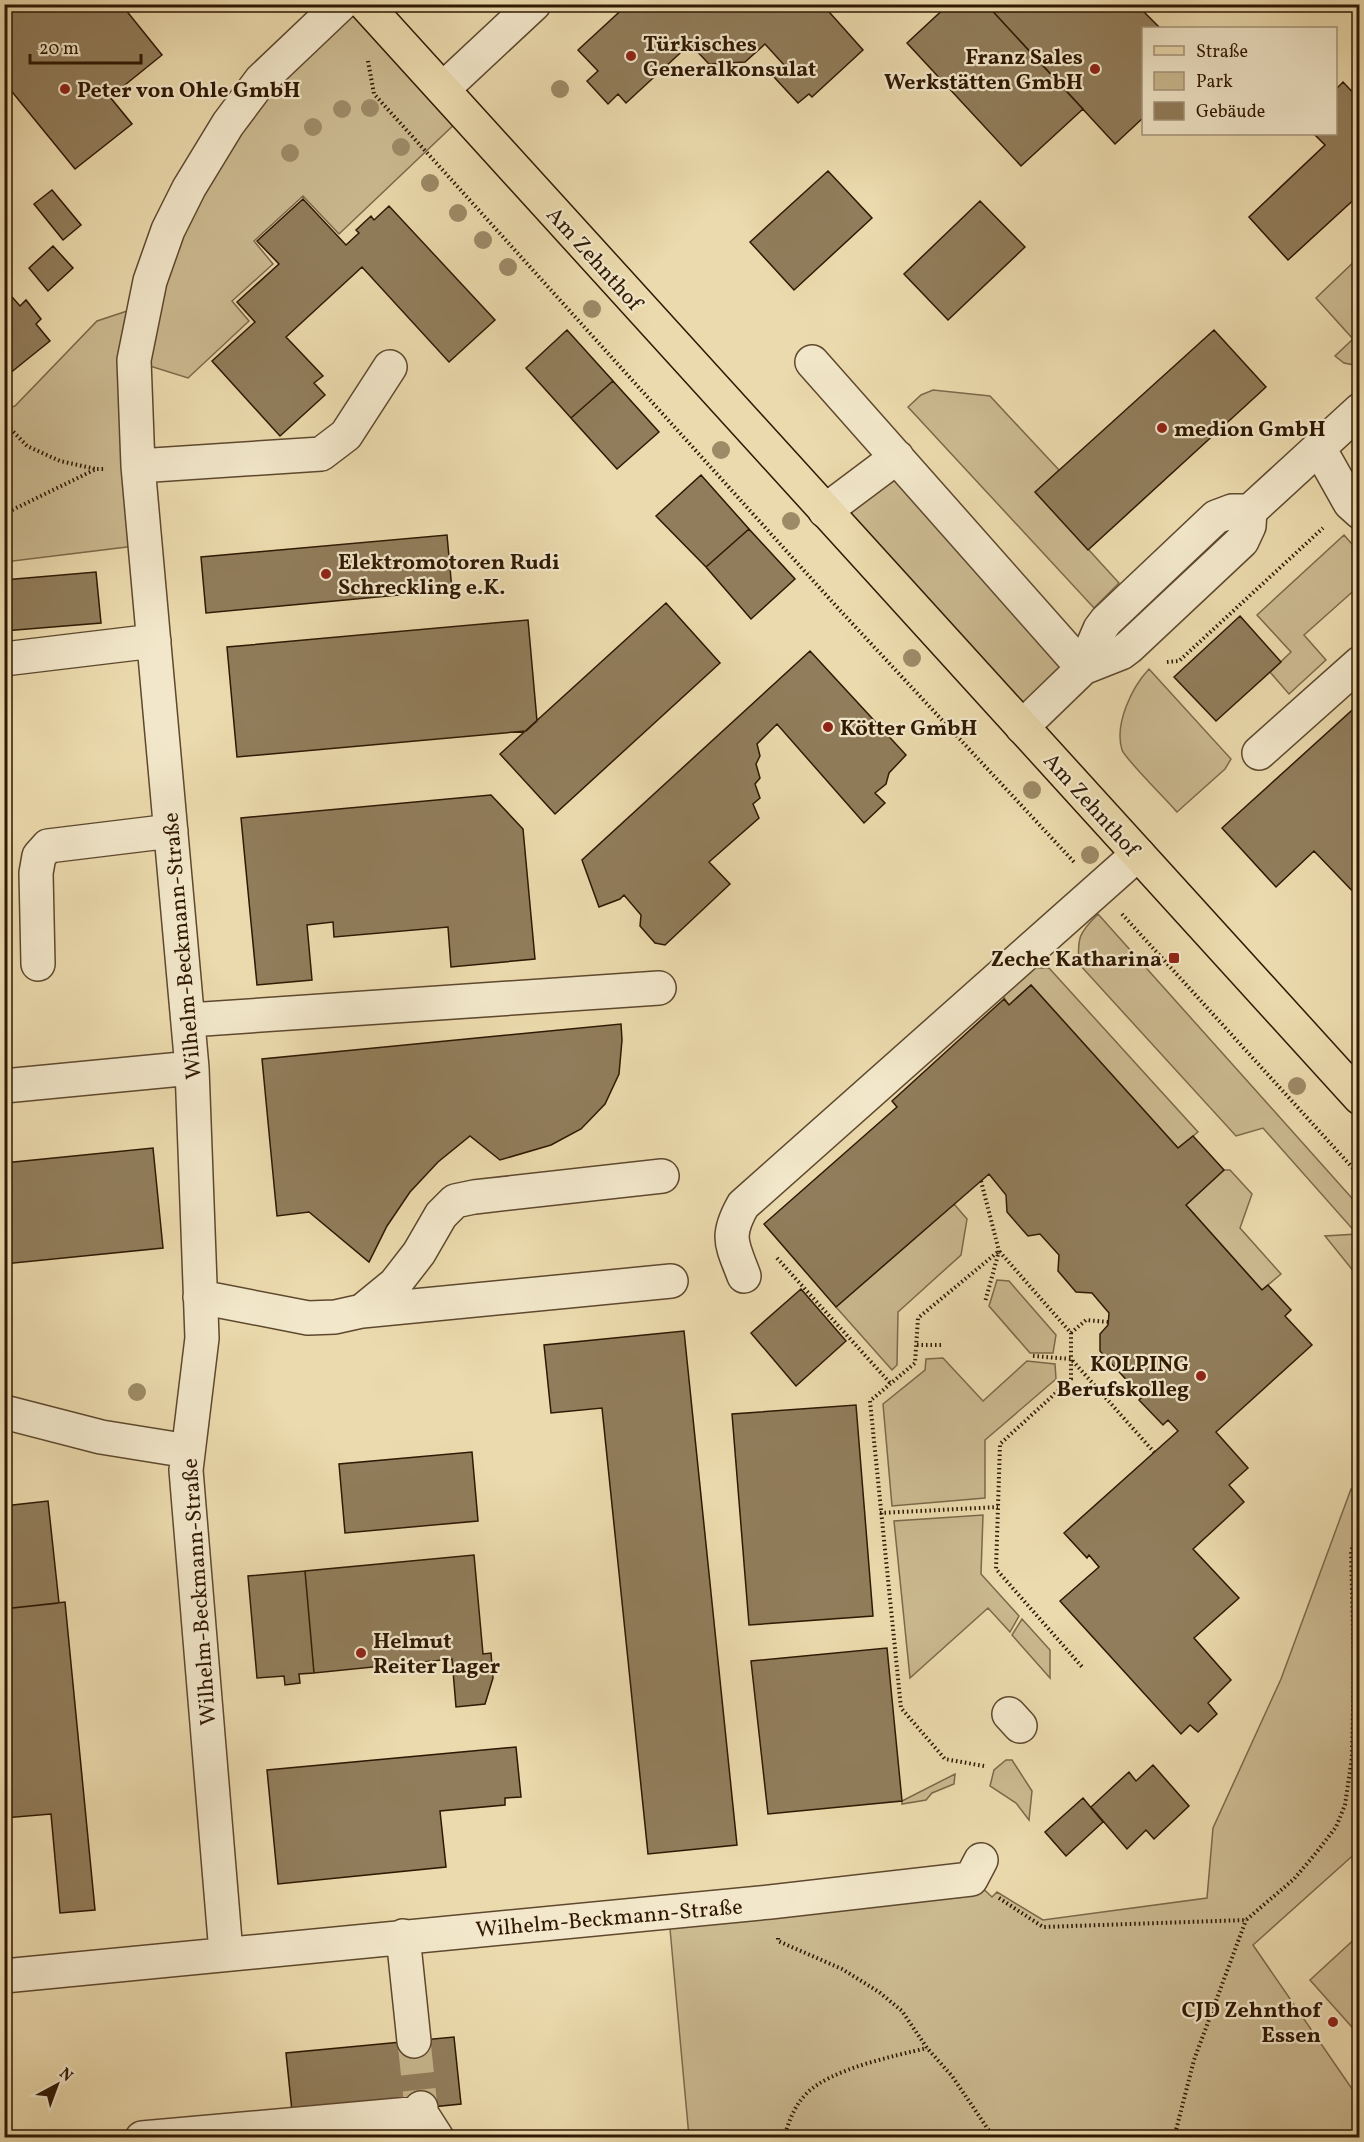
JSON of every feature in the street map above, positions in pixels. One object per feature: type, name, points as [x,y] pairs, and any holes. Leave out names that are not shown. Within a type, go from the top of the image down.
[{"type":"main road","name":"Am Zehnthof","points":[[365,4],[1359,1098]]},
{"type":"street","name":"Wilhelm-Beckmann-Straße","points":[[226,1953],[186,1482],[202,1338],[192,1068],[138,466],[134,360],[150,281],[168,230],[189,188],[228,124],[261,80],[341,4]]},
{"type":"street","points":[[443,89],[534,4]]},
{"type":"street","points":[[812,362],[1083,668]]},
{"type":"street","points":[[138,466],[321,454],[346,435],[390,367]]},
{"type":"street","points":[[1022,727],[1083,668],[1100,628],[1106,621],[1216,517],[1232,511],[1250,511],[1359,410]]},
{"type":"street","points":[[825,511],[887,446]]},
{"type":"street","points":[[1319,448],[1355,508]]},
{"type":"street","points":[[4,659],[154,641]]},
{"type":"street","points":[[1259,753],[1359,663]]},
{"type":"street","points":[[38,964],[36,873],[39,856],[48,846],[171,831]]},
{"type":"street","points":[[744,1276],[731,1242],[733,1223],[743,1205],[1138,854]]},
{"type":"street","points":[[189,1020],[659,988]]},
{"type":"street","points":[[4,1086],[192,1068]]},
{"type":"street","points":[[362,1311],[395,1284],[419,1253],[441,1215],[455,1201],[662,1176]]},
{"type":"street","points":[[200,1297],[308,1318],[671,1281]]},
{"type":"street","points":[[4,1412],[101,1437],[188,1451]]},
{"type":"street","name":"Wilhelm-Beckmann-Straße","points":[[4,1976],[770,1902],[976,1870]]},
{"type":"street","points":[[403,1936],[414,2041]]},
{"type":"street","points":[[142,2138],[427,2119]]},
{"type":"path","points":[[374,94],[828,597],[1099,889],[1359,1176]]},
{"type":"path","points":[[4,422],[27,446],[60,461],[96,469],[138,466]]},
{"type":"path","points":[[4,514],[96,469]]},
{"type":"path","points":[[1156,663],[1179,661],[1355,508]]},
{"type":"path","points":[[1227,618],[1233,622]]},
{"type":"path","points":[[981,1181],[999,1251],[1071,1333],[1071,1379],[1000,1444],[996,1569],[1083,1668]]},
{"type":"path","points":[[733,1223],[749,1227],[891,1384]]},
{"type":"path","points":[[985,1302],[999,1251]]},
{"type":"path","points":[[984,1766],[945,1758],[901,1708],[870,1401],[915,1363],[918,1318],[999,1251]]},
{"type":"path","points":[[1071,1333],[1086,1320],[1108,1322]]},
{"type":"path","points":[[916,1345],[944,1345]]},
{"type":"path","points":[[1033,1356],[1071,1359],[1154,1452]]},
{"type":"path","points":[[880,1513],[998,1507]]},
{"type":"path","points":[[1174,2138],[1194,2060],[1246,1920],[1293,1879],[1316,1853],[1336,1827],[1345,1805],[1352,1757],[1354,1668],[1352,1551],[1359,1527]]},
{"type":"path","points":[[1354,1668],[1359,1673]]},
{"type":"path","points":[[976,1870],[1043,1927],[1246,1920]]},
{"type":"path","points":[[770,1902],[778,1941],[842,1969],[879,1992],[902,2011],[927,2048],[952,2076],[994,2138]]},
{"type":"path","points":[[784,2138],[792,2113],[808,2092],[832,2077],[927,2048]]},
{"type":"green space","points":[[351,5],[460,119],[339,234],[303,196],[254,241],[273,264],[232,301],[249,321],[188,378],[137,362],[154,281],[229,128]]},
{"type":"green space","points":[[1359,257],[1360,366],[1344,363],[1335,356],[1353,339],[1316,298]]},
{"type":"green space","points":[[142,306],[143,545],[5,562],[4,409],[15,406],[97,321]]},
{"type":"green space","points":[[933,390],[990,396],[1059,470],[1036,492],[1119,583],[1094,608],[908,407],[921,395]]},
{"type":"green space","points":[[893,465],[1077,669],[1024,719],[839,512]]},
{"type":"green space","points":[[1344,535],[1359,552],[1359,586],[1304,635],[1326,660],[1289,694],[1270,672],[1291,652],[1257,615]]},
{"type":"green space","points":[[1149,669],[1231,759],[1225,769],[1177,812],[1125,755],[1120,740],[1120,729],[1126,706],[1136,686]]},
{"type":"green space","points":[[1098,914],[1359,1206],[1359,1278],[1325,1236],[1357,1234],[1263,1128],[1236,1136],[1079,964],[1078,948],[1081,936]]},
{"type":"green space","points":[[1035,968],[1049,968],[1198,1132],[1178,1148],[1031,985],[1009,1005],[1000,992]]},
{"type":"green space","points":[[1224,1170],[1230,1170],[1252,1194],[1240,1228],[1281,1274],[1262,1290],[1186,1205]]},
{"type":"green space","points":[[954,1204],[967,1219],[961,1255],[898,1312],[897,1365],[892,1370],[836,1307]]},
{"type":"green space","points":[[997,1280],[1009,1281],[1056,1335],[1053,1353],[1030,1353],[989,1306]]},
{"type":"green space","points":[[943,1358],[983,1401],[1027,1361],[1055,1364],[1056,1379],[985,1440],[985,1498],[892,1506],[883,1404],[925,1370],[926,1359]]},
{"type":"green space","points":[[1351,1489],[1359,1499],[1359,1850],[1253,1945],[1359,2099],[1359,2137],[689,2137],[669,1918],[974,1880],[992,1897],[997,1892],[1043,1920],[1207,1898],[1213,1828],[1281,1679]]},
{"type":"green space","points":[[983,1515],[981,1574],[1019,1616],[1010,1632],[988,1608],[910,1678],[894,1521]]},
{"type":"green space","points":[[1022,1619],[1050,1650],[1050,1678],[1012,1635]]},
{"type":"green space","points":[[1006,1760],[1012,1760],[1032,1791],[1029,1820],[1016,1803],[990,1786],[994,1770]]},
{"type":"green space","points":[[955,1774],[954,1784],[932,1793],[926,1800],[902,1804],[902,1801]]},
{"type":"green space","points":[[1359,1935],[1359,2035],[1310,1980]]},
{"type":"building","name":"Peter von Ohle GmbH","points":[[4,4],[121,4],[162,55],[110,97],[132,124],[75,169],[4,82]]},
{"type":"building","name":"Türkisches Generalkonsulat","points":[[628,4],[822,4],[863,50],[812,97],[809,94],[798,103],[774,77],[785,66],[765,44],[745,62],[709,64],[690,44],[626,103],[618,94],[608,104],[587,81],[598,71],[578,50]]},
{"type":"building","points":[[949,4],[986,4],[1083,109],[1021,166],[907,43]]},
{"type":"building","name":"Franz Sales Werkstätten GmbH","points":[[986,4],[1148,4],[1142,10],[1159,27],[1142,27],[1142,119],[1115,144]]},
{"type":"building","points":[[1343,82],[1360,100],[1360,194],[1288,260],[1249,217],[1325,145],[1315,135],[1337,135],[1337,88]]},
{"type":"building","points":[[828,171],[872,218],[794,290],[750,242]]},
{"type":"building","points":[[52,190],[81,225],[63,240],[34,204]]},
{"type":"building","points":[[303,199],[346,245],[359,233],[356,230],[371,216],[374,220],[389,206],[495,320],[449,362],[362,267],[286,337],[323,376],[314,383],[325,395],[280,436],[212,361],[255,322],[237,302],[279,264],[257,241]]},
{"type":"building","points":[[980,201],[1025,247],[948,320],[904,274]]},
{"type":"building","points":[[53,246],[73,268],[48,291],[29,268]]},
{"type":"building","points":[[5,289],[20,306],[26,300],[41,319],[36,324],[50,341],[4,378]]},
{"type":"building","points":[[567,330],[613,381],[571,418],[526,368]]},
{"type":"building","name":"medion GmbH","points":[[1214,330],[1266,387],[1088,550],[1035,492]]},
{"type":"building","points":[[613,381],[659,432],[617,469],[571,418]]},
{"type":"building","points":[[701,475],[749,529],[706,567],[656,516]]},
{"type":"building","points":[[749,529],[795,579],[751,619],[706,567]]},
{"type":"building","name":"Elektromotoren Rudi Schreckling e.K.","points":[[447,535],[452,590],[206,613],[201,557]]},
{"type":"building","points":[[96,572],[101,623],[4,631],[4,580]]},
{"type":"building","points":[[666,603],[720,663],[555,814],[500,754]]},
{"type":"building","points":[[1240,616],[1281,662],[1216,721],[1174,677]]},
{"type":"building","points":[[528,620],[537,721],[526,731],[237,757],[227,647]]},
{"type":"building","points":[[810,651],[906,755],[889,773],[886,784],[875,793],[885,803],[864,823],[777,724],[757,744],[760,756],[756,764],[760,778],[755,784],[760,798],[753,804],[759,818],[709,862],[730,884],[665,945],[655,943],[640,926],[641,915],[624,895],[620,899],[599,907],[582,860]]},
{"type":"building","points":[[1360,703],[1360,809],[1354,813],[1360,820],[1360,899],[1314,851],[1276,887],[1222,828]]},
{"type":"building","points":[[491,795],[523,829],[535,959],[451,967],[448,927],[334,937],[333,922],[307,925],[312,980],[257,985],[241,818]]},
{"type":"building","name":"KOLPING Berufskolleg","points":[[1031,985],[1178,1148],[1193,1136],[1224,1170],[1186,1205],[1262,1290],[1268,1285],[1291,1310],[1285,1316],[1312,1345],[1216,1432],[1248,1468],[1229,1485],[1244,1502],[1193,1549],[1239,1598],[1194,1638],[1231,1680],[1208,1703],[1217,1714],[1198,1732],[1190,1725],[1181,1734],[1060,1601],[1099,1567],[1089,1555],[1087,1558],[1064,1533],[1178,1431],[1168,1420],[1163,1425],[1139,1400],[1142,1397],[1100,1351],[1100,1334],[1108,1325],[1109,1313],[1092,1293],[1076,1292],[1058,1271],[1059,1255],[1040,1234],[1028,1236],[1007,1212],[1006,1195],[989,1174],[836,1307],[764,1224],[897,1107],[892,1101],[1004,999],[1009,1005]]},
{"type":"building","points":[[621,1024],[619,1074],[605,1104],[581,1129],[551,1145],[500,1160],[470,1136],[438,1162],[410,1192],[387,1226],[369,1262],[309,1212],[277,1216],[262,1059]]},
{"type":"building","points":[[153,1148],[163,1248],[4,1264],[4,1163]]},
{"type":"building","points":[[801,1289],[846,1341],[796,1386],[751,1333]]},
{"type":"building","points":[[684,1331],[737,1845],[648,1854],[602,1408],[551,1413],[544,1345]]},
{"type":"building","points":[[856,1405],[873,1616],[749,1625],[732,1414]]},
{"type":"building","points":[[472,1452],[478,1521],[345,1533],[339,1464]]},
{"type":"building","points":[[48,1501],[59,1603],[4,1609],[4,1506]]},
{"type":"building","points":[[474,1555],[483,1654],[491,1653],[493,1678],[485,1704],[456,1707],[452,1659],[314,1673],[305,1571]]},
{"type":"building","points":[[305,1571],[314,1673],[299,1674],[300,1683],[285,1685],[284,1676],[257,1678],[248,1576]]},
{"type":"building","points":[[65,1602],[95,1910],[60,1913],[51,1814],[4,1818],[4,1609]]},
{"type":"building","points":[[887,1648],[902,1801],[768,1814],[751,1661]]},
{"type":"building","points":[[516,1747],[521,1797],[505,1798],[505,1805],[440,1811],[446,1867],[278,1884],[267,1770]]},
{"type":"building","points":[[1153,1765],[1189,1806],[1154,1839],[1146,1830],[1127,1849],[1091,1807],[1129,1772],[1136,1781]]},
{"type":"building","points":[[1083,1798],[1103,1822],[1066,1856],[1045,1832]]},
{"type":"building","points":[[454,2037],[461,2104],[293,2121],[286,2053]]},
{"type":"tunnel","points":[[414,2041],[421,2108]]},
{"type":"place","name":"Türkisches Generalkonsulat","points":[[631,56]]},
{"type":"place","name":"Franz Sales Werkstätten GmbH","points":[[1095,69]]},
{"type":"place","name":"Peter von Ohle GmbH","points":[[65,89]]},
{"type":"place","name":"medion GmbH","points":[[1162,428]]},
{"type":"place","name":"Elektromotoren Rudi Schreckling e.K.","points":[[326,574]]},
{"type":"place","name":"Kötter GmbH","points":[[828,727]]},
{"type":"place","name":"Zeche Katharina","points":[[1174,958]]},
{"type":"place","name":"KOLPING Berufskolleg","points":[[1201,1376]]},
{"type":"place","name":"Helmut Reiter Lager","points":[[361,1653]]},
{"type":"place","name":"CJD Zehnthof Essen","points":[[1333,2022]]}]
